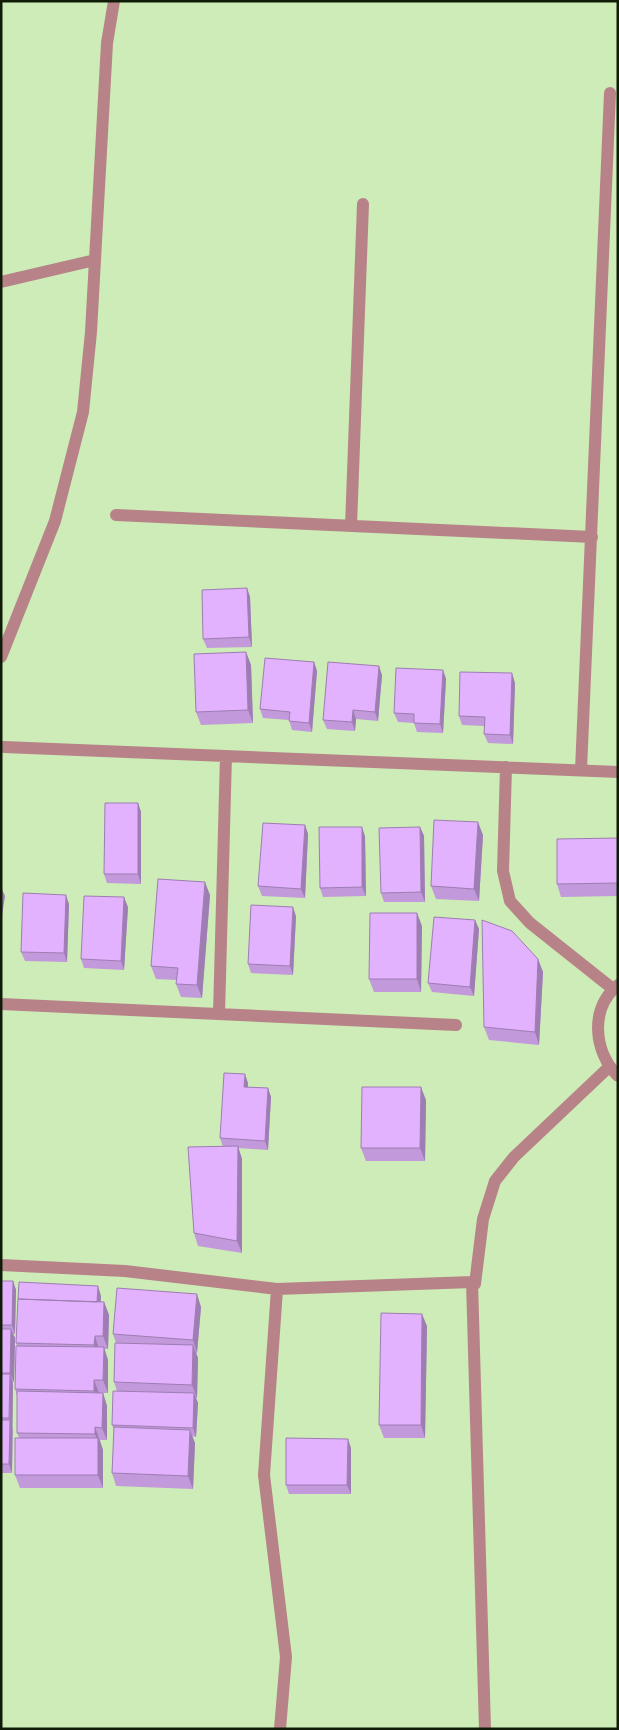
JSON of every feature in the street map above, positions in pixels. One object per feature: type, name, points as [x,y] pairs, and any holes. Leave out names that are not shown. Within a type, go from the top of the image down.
[{"type":"street","points":[[1,657],[55,521],[84,412],[92,332],[107,43],[114,1]]},
{"type":"street","points":[[581,770],[610,93]]},
{"type":"street","points":[[351,526],[363,204]]},
{"type":"street","points":[[1,282],[95,260]]},
{"type":"street","points":[[116,515],[592,537]]},
{"type":"street","points":[[4,747],[618,772]]},
{"type":"street","points":[[220,1014],[226,756]]},
{"type":"street","points":[[1,1265],[125,1270],[277,1289],[472,1282],[475,1284],[483,1219],[495,1181],[514,1157],[613,1072],[600,1049],[597,1028],[602,1007],[615,987],[530,923],[510,901],[503,871],[506,767]]},
{"type":"street","points":[[1,1004],[456,1025]]},
{"type":"street","points":[[472,1282],[485,1729]]},
{"type":"street","points":[[277,1289],[264,1475],[286,1657],[280,1729]]},
{"type":"building","points":[[247,588],[249,637],[203,639],[202,590]]},
{"type":"building","points":[[246,652],[248,710],[196,712],[194,654]]},
{"type":"building","points":[[265,658],[314,662],[309,723],[289,721],[290,712],[260,709]]},
{"type":"building","points":[[328,662],[379,666],[375,712],[353,710],[352,722],[323,720]]},
{"type":"building","points":[[396,668],[443,670],[440,724],[414,723],[414,714],[394,713]]},
{"type":"building","points":[[460,672],[512,673],[510,735],[484,734],[485,717],[459,716]]},
{"type":"building","points":[[105,803],[138,803],[138,874],[104,874]]},
{"type":"building","points":[[434,820],[478,822],[474,889],[431,886]]},
{"type":"building","points":[[263,823],[305,825],[301,889],[258,886]]},
{"type":"building","points":[[319,827],[362,827],[362,887],[320,888]]},
{"type":"building","points":[[420,827],[421,892],[381,893],[379,828]]},
{"type":"building","points":[[618,838],[618,883],[557,884],[557,839]]},
{"type":"building","points":[[158,879],[205,882],[197,985],[176,984],[178,968],[151,966]]},
{"type":"building","points":[[23,893],[66,895],[64,953],[21,952]]},
{"type":"building","points":[[84,896],[124,897],[121,961],[81,959]]},
{"type":"building","points":[[251,905],[293,907],[290,966],[248,964]]},
{"type":"building","points":[[370,913],[417,913],[417,979],[369,979]]},
{"type":"building","points":[[434,917],[475,920],[470,987],[428,983]]},
{"type":"building","points":[[482,920],[512,931],[538,959],[535,1032],[484,1027]]},
{"type":"building","points":[[224,1073],[245,1074],[244,1087],[268,1088],[265,1141],[220,1138]]},
{"type":"building","points":[[362,1087],[421,1087],[420,1148],[361,1148]]},
{"type":"building","points":[[238,1146],[237,1241],[194,1233],[188,1147]]},
{"type":"building","points":[[1,1281],[13,1281],[12,1325],[1,1325]]},
{"type":"building","points":[[19,1282],[98,1286],[97,1302],[18,1299]]},
{"type":"building","points":[[117,1288],[197,1294],[193,1340],[113,1334]]},
{"type":"building","points":[[18,1299],[104,1302],[103,1336],[95,1336],[94,1345],[16,1343]]},
{"type":"building","points":[[381,1313],[422,1314],[421,1425],[379,1425]]},
{"type":"building","points":[[1,1329],[11,1329],[10,1373],[1,1373]]},
{"type":"building","points":[[115,1343],[193,1345],[192,1385],[114,1382]]},
{"type":"building","points":[[16,1346],[104,1347],[103,1380],[94,1380],[94,1391],[15,1389]]},
{"type":"building","points":[[1,1374],[10,1374],[9,1418],[1,1418]]},
{"type":"building","points":[[17,1391],[103,1393],[102,1428],[95,1427],[95,1434],[17,1433]]},
{"type":"building","points":[[113,1391],[194,1393],[193,1428],[112,1425]]},
{"type":"building","points":[[1,1420],[10,1420],[9,1464],[1,1464]]},
{"type":"building","points":[[114,1427],[190,1430],[188,1476],[112,1473]]},
{"type":"building","points":[[15,1438],[98,1438],[98,1475],[15,1475]]},
{"type":"building","points":[[286,1438],[348,1439],[347,1485],[286,1485]]}]
